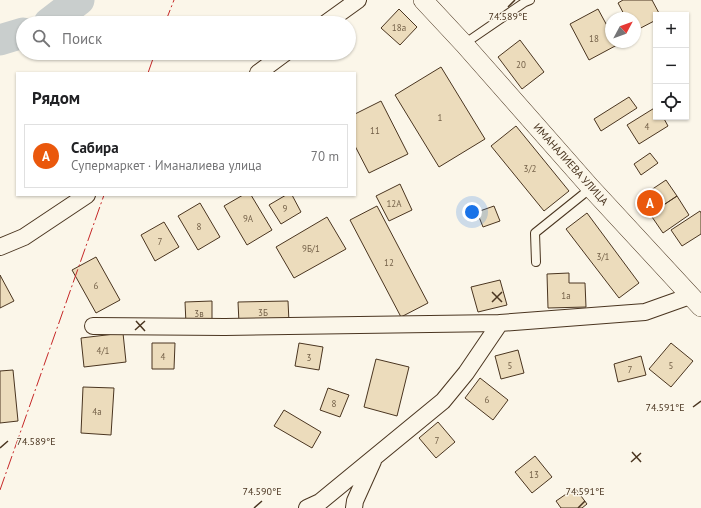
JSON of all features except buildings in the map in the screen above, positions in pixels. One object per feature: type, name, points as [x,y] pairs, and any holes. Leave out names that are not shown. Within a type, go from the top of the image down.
[{"type":"street","points":[[336,16],[358,0]]},
{"type":"street","name":"ИМАНАЛИЕВА УЛИЦА","points":[[423,0],[464,44],[591,188],[696,302]]},
{"type":"street","points":[[259,72],[276,60]]},
{"type":"street","points":[[0,247],[24,237],[86,196]]},
{"type":"street","points":[[93,326],[225,327],[500,324],[645,312],[696,302]]},
{"type":"street","points":[[318,506],[443,400],[466,373],[500,324]]},
{"type":"street","points":[[354,508],[354,501],[374,458]]},
{"type":"lane","points":[[464,44],[530,0]]},
{"type":"lane","points":[[536,262],[535,233],[591,188]]},
{"type":"waterway","points":[[58,16],[79,0]]},
{"type":"waterway","points":[[0,40],[16,35]]},
{"type":"power","points":[[168,16],[174,0]]},
{"type":"power","points":[[148,72],[153,60]]},
{"type":"power","points":[[0,490],[104,196]]},
{"type":"place","name":"Сабира","points":[[650,203]]}]
